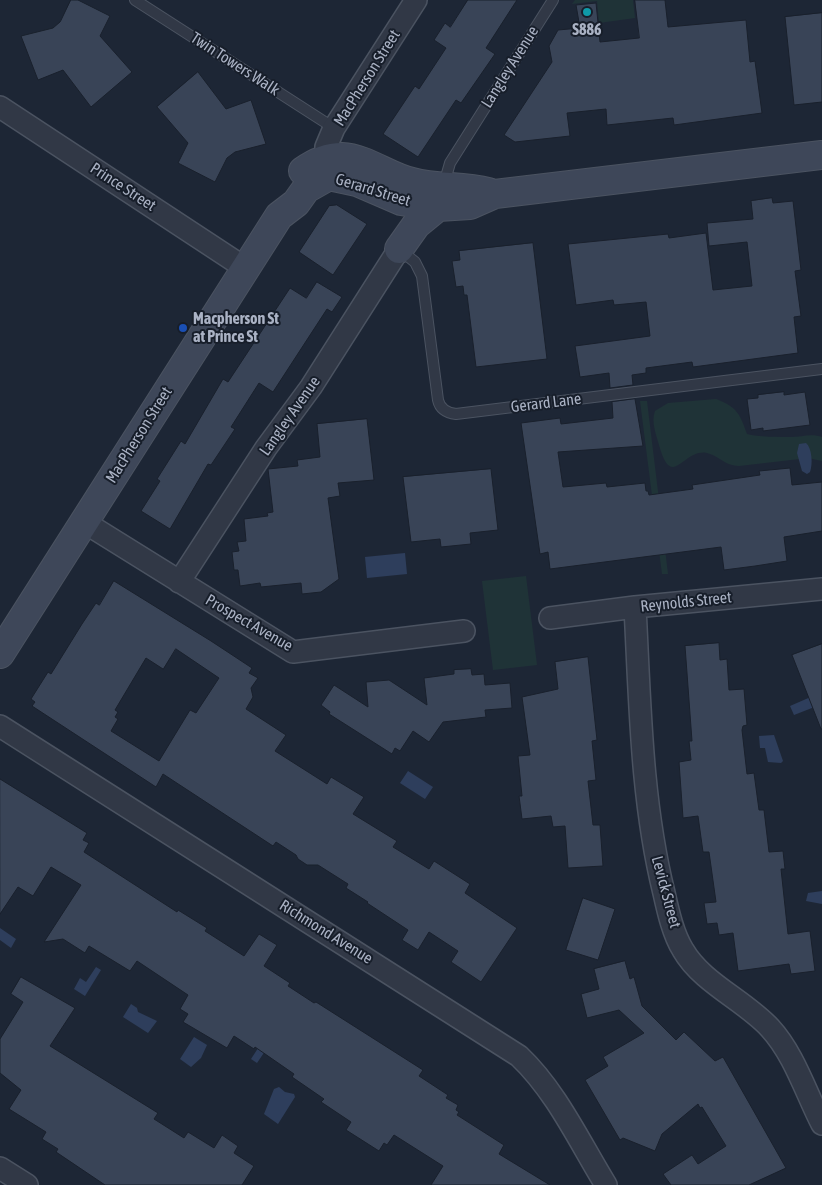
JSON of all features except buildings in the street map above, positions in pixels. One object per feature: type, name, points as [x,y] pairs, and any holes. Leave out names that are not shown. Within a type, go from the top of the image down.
[{"type":"main road","name":"Gerard Street","points":[[279,216],[296,203],[306,189],[329,176],[357,182],[401,201],[445,197],[473,188],[495,194],[822,155]]},
{"type":"main road","name":"Gerard Street","points":[[279,216],[282,193],[294,177],[316,163],[328,159],[352,159],[409,182],[426,186],[445,197]]},
{"type":"main road","points":[[399,249],[416,225],[445,197]]},
{"type":"main road","name":"MacPherson Street","points":[[3,642],[84,522],[279,216]]},
{"type":"street","name":"MacPherson Street","points":[[328,159],[326,147],[334,128],[416,0]]},
{"type":"street","name":"Prince Street","points":[[0,107],[245,268]]},
{"type":"street","name":"Langley Avenue","points":[[179,582],[266,448],[311,388],[399,249]]},
{"type":"street","name":"Prospect Avenue","points":[[84,522],[293,652],[464,631]]},
{"type":"street","name":"Reynolds Street","points":[[550,618],[635,607],[822,589]]},
{"type":"street","name":"Levick Street","points":[[635,607],[642,738],[656,860],[668,911],[682,950],[700,970],[770,1028],[790,1058],[822,1124]]},
{"type":"street","name":"Richmond Avenue","points":[[0,726],[519,1056],[532,1068],[548,1089],[606,1185]]},
{"type":"street","points":[[0,1168],[27,1185]]},
{"type":"lane","name":"Twin Towers Walk","points":[[136,0],[334,128]]},
{"type":"lane","name":"Langley Avenue","points":[[445,197],[446,177],[450,163],[553,0]]},
{"type":"lane","name":"Gerard Lane","points":[[399,249],[415,262],[422,276],[439,405],[450,413],[456,414],[822,370]]},
{"type":"green space","points":[[575,0],[633,0],[635,18],[599,23],[597,1],[572,4]]},
{"type":"green space","points":[[716,399],[729,405],[737,412],[747,434],[768,437],[810,435],[822,437],[822,461],[808,458],[739,466],[729,464],[711,454],[699,453],[674,467],[669,465],[664,459],[655,432],[655,411],[668,403]]},
{"type":"green space","points":[[640,401],[647,401],[668,574],[662,574]]},
{"type":"green space","points":[[526,576],[537,665],[493,670],[482,581]]},
{"type":"water","points":[[806,443],[811,452],[812,461],[810,472],[807,474],[802,471],[797,453],[799,444]]},
{"type":"water","points":[[405,553],[407,574],[367,578],[365,557]]},
{"type":"water","points":[[813,696],[817,706],[794,715],[790,706]]},
{"type":"water","points":[[774,735],[783,761],[781,763],[768,762],[765,748],[760,748],[759,736]]},
{"type":"water","points":[[408,771],[433,787],[425,799],[400,783]]},
{"type":"water","points":[[822,891],[822,904],[806,901],[808,893]]},
{"type":"water","points":[[0,928],[16,939],[11,948],[0,940]]},
{"type":"water","points":[[96,967],[101,970],[85,996],[74,989],[80,978],[86,982]]},
{"type":"water","points":[[131,1004],[137,1008],[138,1012],[157,1021],[148,1033],[123,1017]]},
{"type":"water","points":[[275,1022],[282,1026],[257,1063],[251,1059]]},
{"type":"water","points":[[194,1037],[207,1045],[201,1058],[191,1067],[180,1059]]},
{"type":"water","points":[[279,1087],[285,1092],[294,1094],[295,1097],[278,1124],[264,1114],[274,1089]]},
{"type":"place","name":"S886","points":[[587,12]]},
{"type":"place","name":"Macpherson St at Prince St","points":[[183,328]]}]
